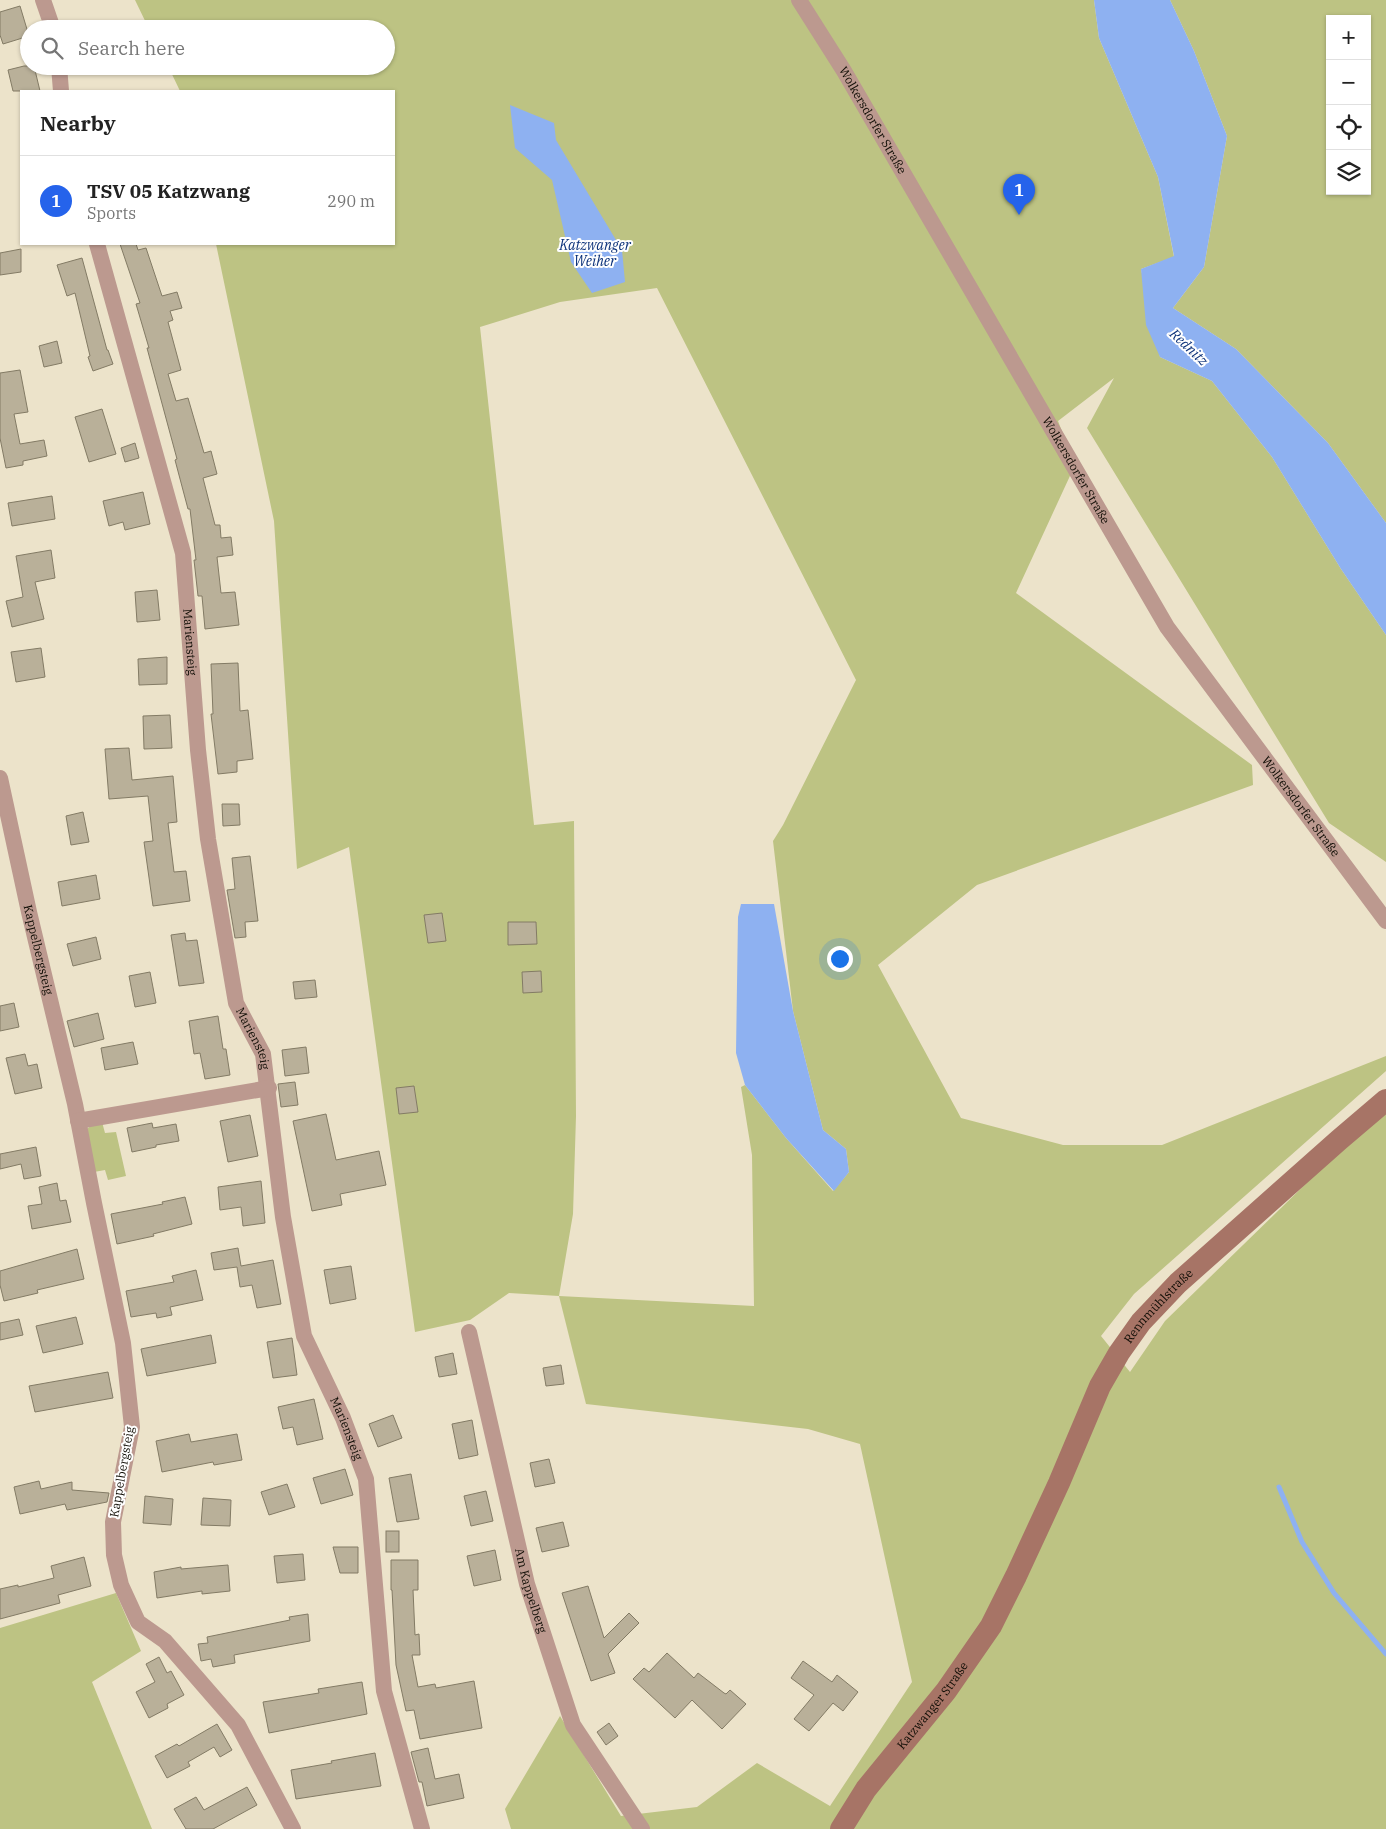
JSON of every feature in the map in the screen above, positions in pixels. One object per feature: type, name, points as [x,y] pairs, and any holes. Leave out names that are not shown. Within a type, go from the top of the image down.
[{"type":"main road","name":"Rennmühlstraße","points":[[1016,1576],[1100,1386],[1141,1322],[1178,1283],[1386,1100]]},
{"type":"main road","name":"Katzwanger Straße","points":[[841,1829],[866,1789],[963,1668],[992,1626],[1016,1576]]},
{"type":"street","points":[[43,0],[50,20]]},
{"type":"street","name":"Wolkersdorfer Straße","points":[[798,0],[849,80],[1167,627],[1386,921]]},
{"type":"street","points":[[60,75],[61,90]]},
{"type":"street","name":"Mariensteig","points":[[97,245],[183,553],[198,750],[208,839],[236,1004],[263,1054],[284,1216],[304,1336],[343,1418],[366,1479],[384,1691],[422,1829]]},
{"type":"street","name":"Kappelbergsteig","points":[[0,778],[78,1121],[123,1343],[132,1427],[113,1522],[114,1555],[121,1585],[138,1622],[166,1642],[238,1725],[293,1829]]},
{"type":"street","points":[[78,1121],[268,1088]]},
{"type":"street","name":"Am Kappelberg","points":[[469,1332],[527,1584],[572,1726],[642,1829]]},
{"type":"green space","points":[[135,0],[1094,0],[1099,38],[1158,177],[1174,257],[1141,269],[1160,357],[1212,381],[1272,457],[1341,569],[1386,635],[1386,862],[1329,823],[1087,428],[1114,378],[1058,421],[1075,465],[1016,593],[1252,765],[1253,785],[977,885],[878,965],[961,1118],[1063,1145],[1162,1145],[1386,1056],[1386,1071],[1134,1294],[1101,1336],[1130,1372],[1165,1321],[1324,1166],[1386,1110],[1386,1829],[511,1829],[505,1809],[560,1716],[621,1816],[697,1807],[757,1763],[830,1806],[912,1682],[860,1444],[808,1429],[586,1404],[559,1296],[509,1293],[470,1320],[415,1332],[349,847],[297,869],[274,521],[216,245],[395,245],[395,90],[180,90],[172,75],[395,75],[395,20],[145,20]],"holes":[[[657,288],[856,680],[783,825],[773,841],[793,1011],[823,1130],[846,1149],[849,1172],[833,1191],[786,1138],[745,1085],[741,1087],[752,1155],[754,1306],[559,1296],[573,1214],[576,1116],[574,821],[534,825],[480,327],[560,302]]]},
{"type":"green space","points":[[1170,0],[1386,0],[1386,523],[1328,443],[1236,349],[1173,308],[1204,267],[1227,136],[1194,51]]},
{"type":"green space","points":[[102,1122],[105,1133],[116,1132],[126,1176],[108,1180],[105,1170],[94,1172],[85,1130],[94,1124]]},
{"type":"green space","points":[[116,1593],[141,1651],[92,1682],[152,1829],[0,1829],[0,1628]]},
{"type":"water","name":"Rednitz","points":[[1094,0],[1170,0],[1194,51],[1227,136],[1204,267],[1173,308],[1236,349],[1328,443],[1386,523],[1386,635],[1341,569],[1272,457],[1212,381],[1160,357],[1146,325],[1141,269],[1174,256],[1158,177],[1099,38]]},
{"type":"water","name":"Katzwanger Weiher","points":[[510,105],[554,123],[556,140],[622,250],[625,282],[592,293],[571,262],[552,180],[515,148]]},
{"type":"water","points":[[741,904],[774,904],[793,1011],[823,1130],[846,1149],[849,1172],[834,1191],[786,1138],[745,1085],[736,1053],[738,917]]},
{"type":"building","points":[[20,6],[24,20],[20,20],[20,39],[3,44],[0,35],[0,12]]},
{"type":"building","points":[[20,67],[20,75],[36,75],[40,90],[13,91],[8,70]]},
{"type":"building","points":[[120,245],[136,245],[138,250],[146,248],[162,296],[177,292],[182,308],[170,311],[173,320],[168,322],[181,370],[168,374],[176,401],[188,398],[204,453],[211,451],[217,474],[203,478],[215,525],[220,525],[221,538],[231,537],[233,555],[217,557],[221,593],[235,592],[239,625],[205,629],[202,596],[198,596],[190,509],[188,509],[175,460],[177,459],[136,304],[140,303]]},
{"type":"building","points":[[21,249],[21,272],[0,275],[0,253]]},
{"type":"building","points":[[82,258],[107,350],[113,364],[93,371],[88,357],[90,356],[75,293],[67,296],[57,265]]},
{"type":"building","points":[[57,341],[62,363],[44,367],[39,346]]},
{"type":"building","points":[[20,370],[28,412],[14,414],[20,444],[44,440],[47,456],[23,461],[23,465],[6,468],[0,438],[0,373]]},
{"type":"building","points":[[102,409],[116,454],[89,462],[75,417]]},
{"type":"building","points":[[135,443],[139,458],[125,462],[121,448]]},
{"type":"building","points":[[143,492],[150,524],[125,530],[123,522],[109,526],[103,501]]},
{"type":"building","points":[[52,496],[55,519],[12,526],[8,503]]},
{"type":"building","points":[[51,550],[55,578],[35,582],[44,619],[12,627],[6,601],[23,597],[16,556]]},
{"type":"building","points":[[157,590],[160,620],[137,622],[135,592]]},
{"type":"building","points":[[41,648],[45,677],[16,682],[11,652]]},
{"type":"building","points":[[167,657],[167,684],[139,685],[138,659]]},
{"type":"building","points":[[238,663],[240,711],[248,710],[253,759],[237,761],[237,772],[218,774],[211,714],[213,714],[211,664]]},
{"type":"building","points":[[170,715],[172,748],[144,749],[143,716]]},
{"type":"building","points":[[129,748],[132,780],[173,776],[177,822],[168,823],[174,872],[186,871],[190,901],[153,906],[144,842],[153,841],[148,796],[109,799],[105,749]]},
{"type":"building","points":[[222,804],[239,804],[240,825],[223,826]]},
{"type":"building","points":[[83,812],[89,842],[71,845],[66,816]]},
{"type":"building","points":[[250,856],[258,921],[245,922],[246,937],[235,938],[227,890],[235,889],[232,858]]},
{"type":"building","points":[[96,875],[100,899],[62,906],[58,882]]},
{"type":"building","points":[[442,913],[446,941],[428,943],[424,915]]},
{"type":"building","points":[[508,922],[536,922],[537,944],[508,945]]},
{"type":"building","points":[[185,933],[186,941],[197,940],[204,983],[179,986],[171,935]]},
{"type":"building","points":[[96,937],[101,959],[73,966],[67,944]]},
{"type":"building","points":[[541,971],[542,992],[523,993],[522,972]]},
{"type":"building","points":[[150,972],[156,1003],[135,1007],[129,976]]},
{"type":"building","points":[[315,980],[317,997],[295,999],[293,982]]},
{"type":"building","points":[[14,1003],[19,1027],[0,1031],[0,1006]]},
{"type":"building","points":[[98,1013],[104,1039],[74,1047],[67,1021]]},
{"type":"building","points":[[218,1016],[223,1049],[226,1049],[230,1075],[205,1079],[200,1053],[194,1054],[189,1021]]},
{"type":"building","points":[[133,1042],[138,1064],[105,1070],[101,1048]]},
{"type":"building","points":[[306,1047],[309,1073],[285,1076],[282,1050]]},
{"type":"building","points":[[25,1054],[28,1066],[37,1064],[42,1088],[15,1094],[6,1058]]},
{"type":"building","points":[[295,1082],[298,1105],[281,1107],[278,1084]]},
{"type":"building","points":[[414,1086],[418,1112],[399,1114],[396,1088]]},
{"type":"building","points":[[326,1114],[336,1160],[379,1151],[386,1185],[340,1194],[342,1205],[312,1211],[293,1121]]},
{"type":"building","points":[[250,1115],[258,1156],[228,1162],[220,1121]]},
{"type":"building","points":[[152,1123],[153,1128],[176,1124],[179,1141],[132,1152],[127,1128]]},
{"type":"building","points":[[36,1147],[41,1176],[24,1179],[21,1164],[0,1169],[0,1154]]},
{"type":"building","points":[[261,1181],[265,1223],[243,1226],[241,1207],[220,1210],[218,1187]]},
{"type":"building","points":[[57,1183],[60,1201],[66,1200],[71,1222],[32,1229],[28,1206],[42,1204],[39,1187]]},
{"type":"building","points":[[185,1197],[192,1224],[153,1234],[154,1236],[117,1244],[111,1214],[163,1204],[162,1202]]},
{"type":"building","points":[[238,1248],[241,1266],[273,1260],[281,1304],[257,1308],[252,1285],[240,1287],[237,1267],[214,1270],[211,1253]]},
{"type":"building","points":[[77,1249],[84,1279],[37,1290],[38,1293],[4,1301],[0,1285],[0,1271]]},
{"type":"building","points":[[351,1266],[356,1299],[330,1304],[324,1270]]},
{"type":"building","points":[[196,1270],[203,1300],[170,1307],[172,1315],[157,1318],[156,1313],[131,1317],[126,1291],[174,1282],[172,1276]]},
{"type":"building","points":[[76,1317],[83,1344],[43,1353],[36,1326]]},
{"type":"building","points":[[19,1319],[23,1335],[0,1340],[0,1323]]},
{"type":"building","points":[[211,1335],[216,1363],[147,1376],[141,1349]]},
{"type":"building","points":[[292,1338],[297,1375],[273,1378],[267,1342]]},
{"type":"building","points":[[453,1353],[457,1374],[439,1377],[435,1357]]},
{"type":"building","points":[[561,1365],[564,1384],[546,1386],[543,1368]]},
{"type":"building","points":[[108,1372],[113,1398],[35,1412],[29,1386]]},
{"type":"building","points":[[314,1399],[323,1439],[297,1445],[293,1427],[283,1429],[278,1407]]},
{"type":"building","points":[[393,1415],[402,1438],[378,1447],[369,1424]]},
{"type":"building","points":[[472,1420],[478,1455],[459,1459],[452,1424]]},
{"type":"building","points":[[189,1434],[191,1442],[237,1434],[242,1460],[214,1465],[213,1462],[162,1472],[156,1441]]},
{"type":"building","points":[[549,1459],[555,1483],[535,1487],[530,1463]]},
{"type":"building","points":[[345,1469],[353,1495],[321,1504],[313,1478]]},
{"type":"building","points":[[411,1474],[419,1519],[397,1522],[389,1478]]},
{"type":"building","points":[[39,1481],[41,1489],[72,1482],[72,1490],[109,1493],[107,1502],[67,1510],[65,1504],[20,1514],[14,1487]]},
{"type":"building","points":[[287,1484],[295,1507],[269,1515],[261,1492]]},
{"type":"building","points":[[486,1491],[493,1521],[471,1526],[464,1496]]},
{"type":"building","points":[[145,1496],[173,1499],[171,1525],[143,1523]]},
{"type":"building","points":[[203,1498],[231,1500],[230,1526],[201,1525]]},
{"type":"building","points":[[563,1522],[569,1546],[542,1552],[536,1528]]},
{"type":"building","points":[[386,1531],[399,1531],[399,1552],[386,1552]]},
{"type":"building","points":[[333,1547],[358,1547],[358,1573],[340,1573]]},
{"type":"building","points":[[495,1550],[501,1580],[474,1586],[467,1556]]},
{"type":"building","points":[[303,1554],[305,1580],[277,1583],[274,1556]]},
{"type":"building","points":[[84,1557],[91,1586],[58,1595],[60,1603],[0,1619],[0,1589],[18,1585],[18,1587],[54,1578],[51,1566]]},
{"type":"building","points":[[391,1560],[418,1560],[418,1590],[413,1590],[415,1635],[419,1634],[420,1655],[412,1655],[418,1687],[435,1684],[436,1688],[474,1681],[482,1728],[420,1739],[414,1710],[406,1711],[396,1665]]},
{"type":"building","points":[[228,1565],[230,1591],[202,1594],[202,1591],[157,1598],[154,1572],[181,1567],[181,1569]]},
{"type":"building","points":[[588,1586],[604,1638],[629,1613],[639,1623],[608,1654],[615,1673],[591,1681],[562,1593]]},
{"type":"building","points":[[308,1614],[310,1641],[234,1655],[235,1663],[213,1667],[211,1659],[201,1661],[198,1644],[208,1643],[207,1637],[290,1620],[289,1617]]},
{"type":"building","points":[[667,1653],[694,1678],[698,1673],[724,1693],[726,1694],[730,1690],[746,1704],[722,1729],[692,1700],[675,1718],[633,1679],[644,1668],[649,1672]]},
{"type":"building","points":[[159,1657],[167,1673],[171,1671],[184,1695],[167,1704],[168,1708],[149,1718],[136,1692],[155,1682],[146,1664]]},
{"type":"building","points":[[803,1661],[832,1682],[837,1675],[858,1692],[843,1711],[833,1703],[809,1731],[794,1719],[814,1695],[791,1678]]},
{"type":"building","points":[[362,1682],[367,1714],[269,1733],[263,1702],[319,1693],[318,1689]]},
{"type":"building","points":[[609,1723],[618,1736],[606,1745],[597,1732]]},
{"type":"building","points":[[217,1724],[232,1750],[220,1757],[214,1747],[188,1762],[190,1766],[167,1778],[155,1756],[177,1744],[179,1746]]},
{"type":"building","points":[[428,1748],[435,1779],[459,1774],[464,1798],[427,1806],[422,1782],[419,1782],[411,1752]]},
{"type":"building","points":[[375,1753],[381,1786],[296,1799],[291,1770]]},
{"type":"building","points":[[247,1787],[257,1805],[213,1829],[186,1829],[174,1809],[196,1797],[204,1810]]},
{"type":"waterway","points":[[1279,1487],[1302,1542],[1334,1593],[1386,1654]]},
{"type":"place","name":"TSV 05 Katzwang","points":[[1019,215]]}]
